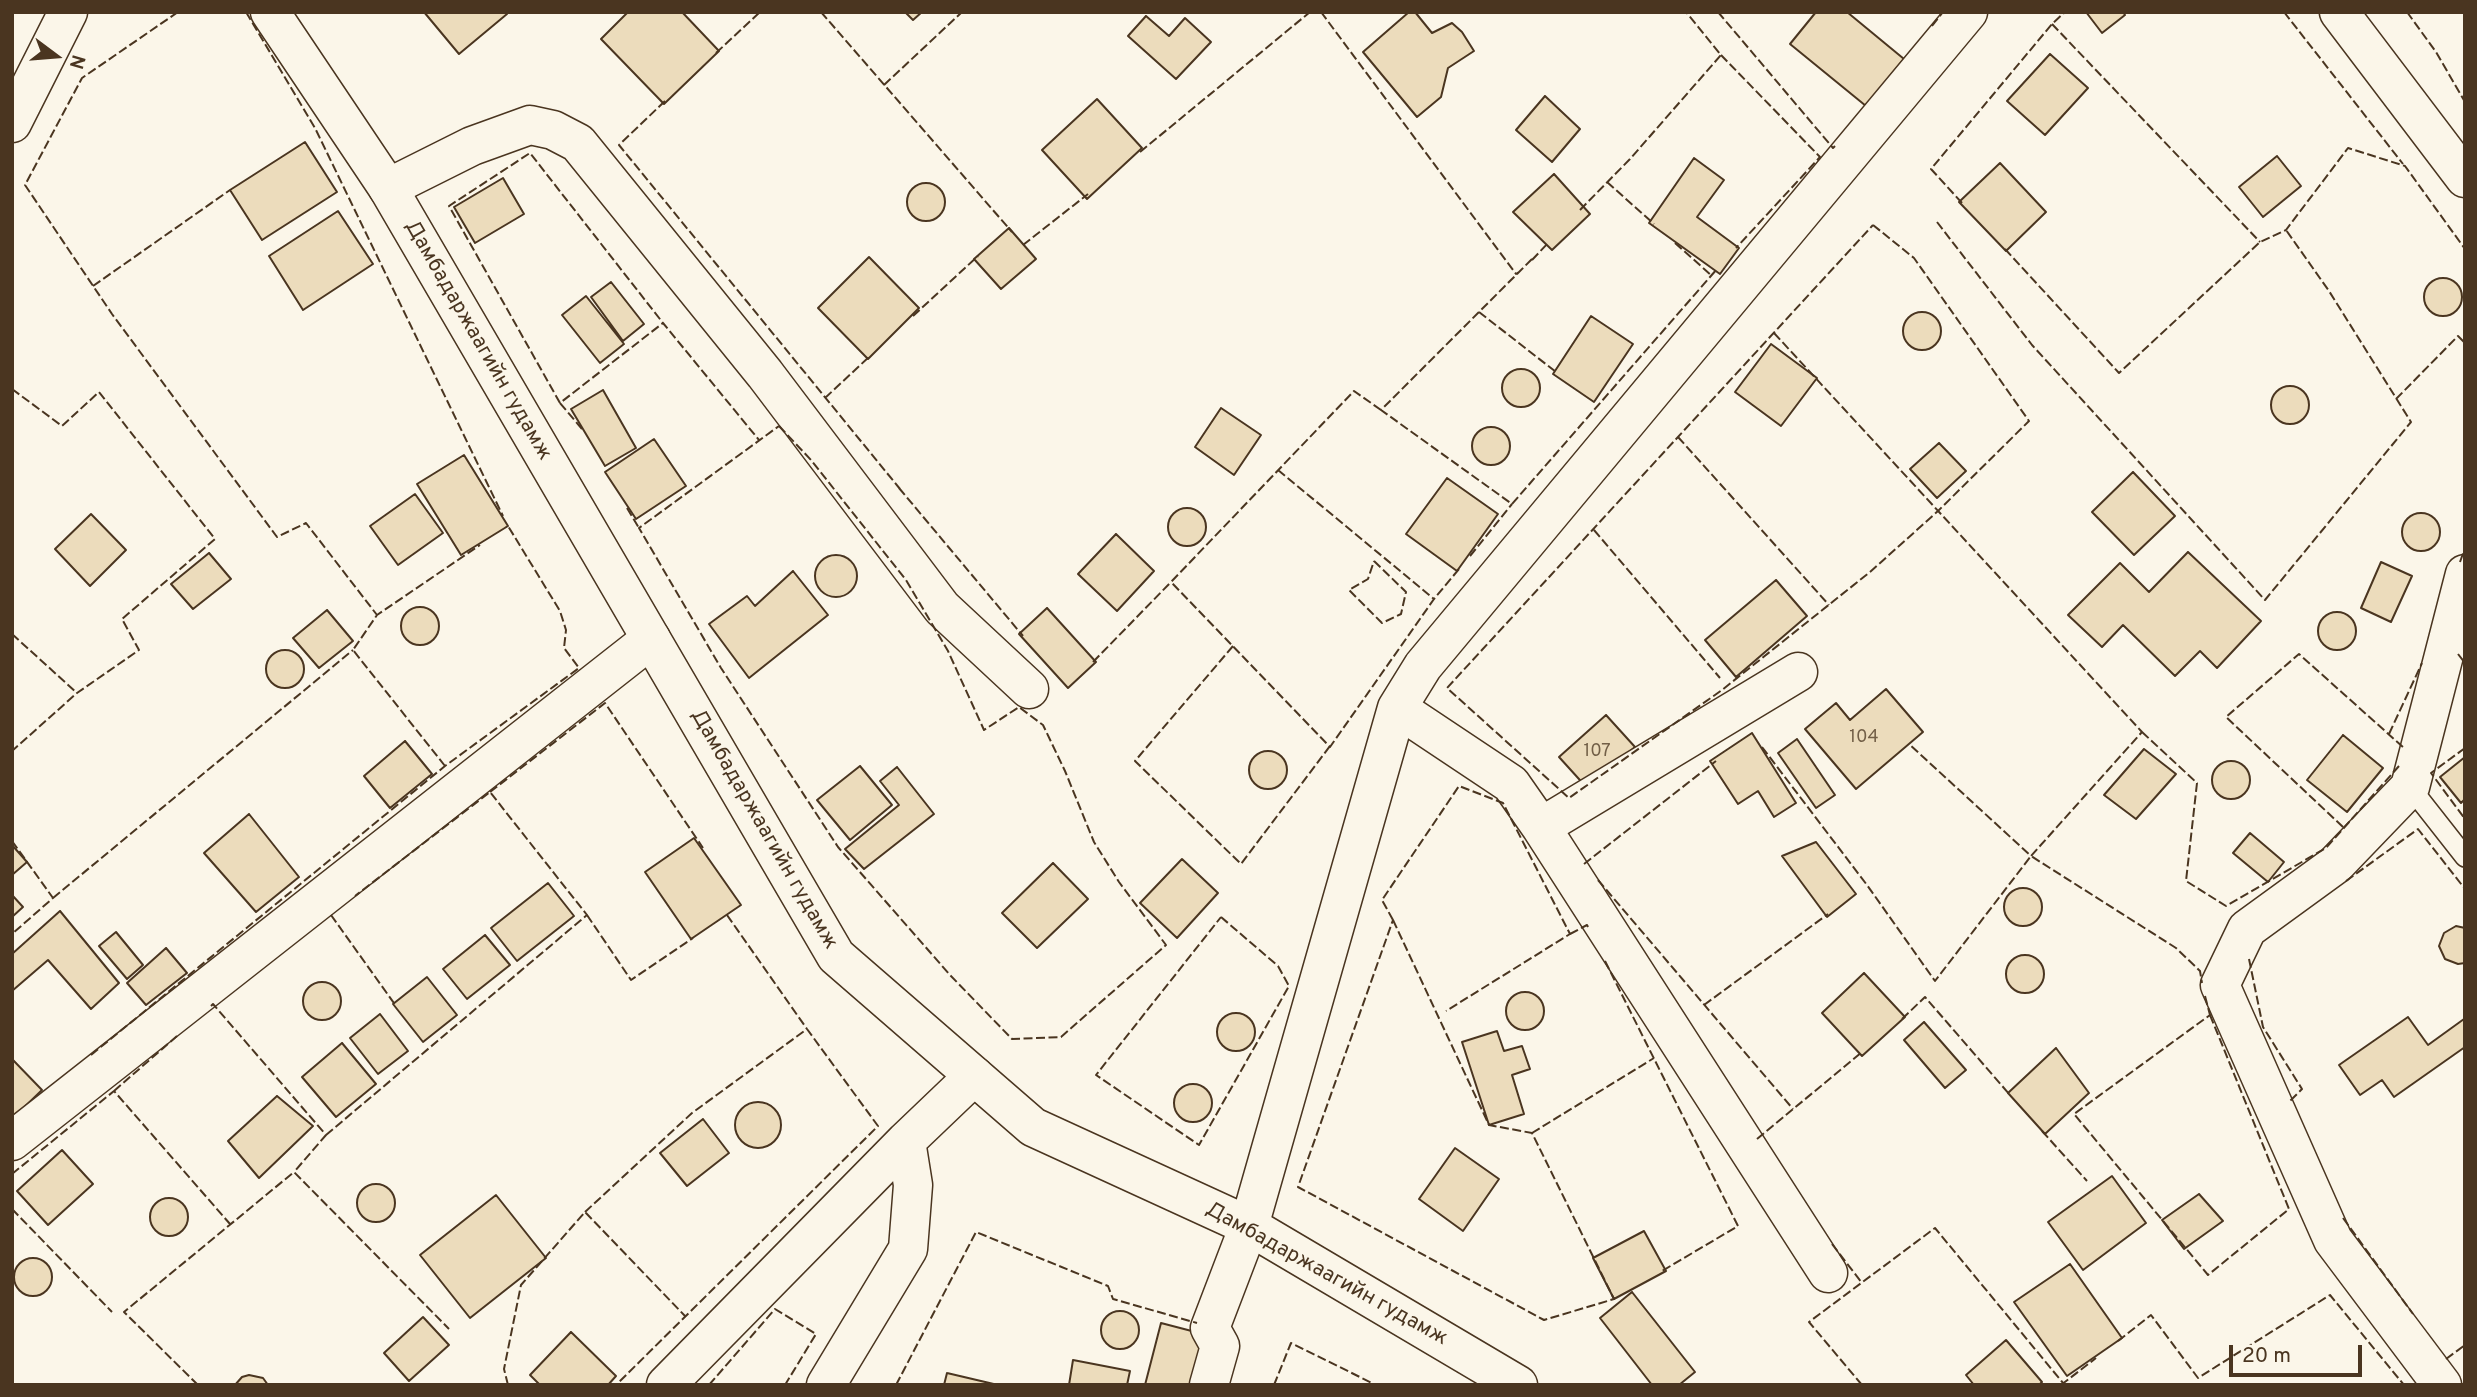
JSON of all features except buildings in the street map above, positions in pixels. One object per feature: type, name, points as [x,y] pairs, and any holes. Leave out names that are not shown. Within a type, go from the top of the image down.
[{"type":"street","points":[[12,123],[68,12]]},
{"type":"street","name":"Дамбадаржаагийн гудамж","points":[[270,12],[388,188],[836,956],[1033,1127],[1249,1226],[1518,1385]]},
{"type":"street","points":[[1209,1385],[1220,1346],[1210,1328],[1249,1226],[1397,708],[1423,666],[1968,12]]},
{"type":"street","points":[[2339,12],[2465,178]]},
{"type":"street","points":[[388,188],[472,146],[530,125],[553,130],[578,143],[765,374],[942,608],[1029,689]]},
{"type":"street","points":[[2442,1385],[2333,1240],[2220,985],[2247,929],[2335,865],[2410,787],[2465,574]]},
{"type":"street","points":[[12,1141],[651,639]]},
{"type":"street","points":[[1541,827],[1798,672]]},
{"type":"street","points":[[1397,708],[1511,784],[1828,1273]]},
{"type":"street","points":[[666,1385],[906,1141],[974,1076]]},
{"type":"street","points":[[826,1385],[908,1249],[913,1185],[906,1141]]},
{"type":"lane","points":[[2410,787],[2465,858]]},
{"type":"fence","points":[[178,12],[82,78],[25,185],[112,314],[277,537],[306,523],[377,615]]},
{"type":"fence","points":[[246,12],[315,128],[503,516]]},
{"type":"fence","points":[[716,53],[760,12]]},
{"type":"fence","points":[[821,12],[1012,232]]},
{"type":"fence","points":[[884,85],[962,12]]},
{"type":"fence","points":[[1140,152],[1310,12]]},
{"type":"fence","points":[[1321,12],[1516,274],[1519,272]]},
{"type":"fence","points":[[1580,210],[1630,159],[1721,55],[1686,12]]},
{"type":"fence","points":[[1718,12],[1833,148],[1835,146]]},
{"type":"fence","points":[[1932,26],[1943,12]]},
{"type":"fence","points":[[1962,203],[1931,169],[2065,12]]},
{"type":"fence","points":[[2284,12],[2403,164]]},
{"type":"fence","points":[[2407,12],[2436,52],[2465,102]]},
{"type":"fence","points":[[2052,24],[2260,242]]},
{"type":"fence","points":[[1721,55],[1820,157],[1736,248]]},
{"type":"fence","points":[[665,101],[619,145],[900,489]]},
{"type":"fence","points":[[2005,249],[2119,373],[2260,242],[2286,230],[2348,148],[2405,166],[2465,249]]},
{"type":"fence","points":[[560,403],[449,206],[530,153],[663,323]]},
{"type":"fence","points":[[1607,182],[1654,224]]},
{"type":"fence","points":[[93,286],[230,190]]},
{"type":"fence","points":[[1023,245],[1088,194]]},
{"type":"fence","points":[[1937,222],[2032,345],[2265,600],[2411,422],[2329,291],[2286,230]]},
{"type":"fence","points":[[1873,225],[1914,258],[2029,421],[1938,511],[1870,572],[1722,690],[1569,798],[1447,688],[1873,225]]},
{"type":"fence","points":[[1532,260],[1549,242]]},
{"type":"fence","points":[[1675,243],[1711,275]]},
{"type":"fence","points":[[913,316],[978,256]]},
{"type":"fence","points":[[1532,259],[1381,410],[1512,504],[1717,269]]},
{"type":"fence","points":[[1479,312],[1556,372]]},
{"type":"fence","points":[[582,429],[560,403],[663,323],[759,440]]},
{"type":"fence","points":[[1774,333],[2142,732],[2031,856],[1909,744]]},
{"type":"fence","points":[[2396,399],[2458,336],[2465,343]]},
{"type":"fence","points":[[825,398],[870,356]]},
{"type":"fence","points":[[12,389],[62,426],[99,392],[215,539],[122,619],[139,650],[77,693],[12,751]]},
{"type":"fence","points":[[1381,410],[1354,391],[1171,582],[1330,747],[1434,599],[1459,569]]},
{"type":"fence","points":[[779,426],[811,460],[906,580],[948,651],[984,730],[1019,707],[1043,725],[1094,842],[1119,882],[1166,945],[1061,1037],[1012,1039],[950,975],[838,847],[721,668],[639,528],[779,426]]},
{"type":"fence","points":[[1678,437],[1829,605]]},
{"type":"fence","points":[[1278,470],[1434,599]]},
{"type":"fence","points":[[899,488],[1023,636]]},
{"type":"fence","points":[[1470,556],[1512,504]]},
{"type":"fence","points":[[627,508],[639,528]]},
{"type":"fence","points":[[91,1055],[445,766],[579,668],[564,648],[566,630],[560,611],[508,526],[506,527]]},
{"type":"fence","points":[[1594,530],[1720,678]]},
{"type":"fence","points":[[445,766],[353,650],[377,615],[480,545]]},
{"type":"fence","points":[[2460,562],[2465,548]]},
{"type":"fence","points":[[1374,561],[1406,592],[1401,614],[1382,623],[1349,590],[1368,579],[1374,561]]},
{"type":"fence","points":[[1093,662],[1171,582]]},
{"type":"fence","points":[[12,634],[77,693]]},
{"type":"fence","points":[[1233,646],[1135,761],[1241,864],[1330,746]]},
{"type":"fence","points":[[53,898],[353,650]]},
{"type":"fence","points":[[2343,827],[2226,717],[2299,654],[2404,748]]},
{"type":"fence","points":[[2458,654],[2465,663]]},
{"type":"fence","points":[[2389,734],[2422,663]]},
{"type":"fence","points":[[490,792],[605,703],[703,848]]},
{"type":"fence","points":[[2142,732],[2197,783],[2186,881],[2226,906],[2326,848],[2399,766]]},
{"type":"fence","points":[[1762,747],[1867,885],[1935,981],[2031,856],[2176,948],[2200,971],[2202,983]]},
{"type":"fence","points":[[2465,748],[2431,773],[2465,819]]},
{"type":"fence","points":[[1584,864],[1716,761]]},
{"type":"fence","points":[[1393,920],[1382,900],[1459,786],[1503,803],[1570,934],[1446,1011]]},
{"type":"fence","points":[[326,1135],[587,915],[490,792],[355,896]]},
{"type":"fence","points":[[2346,881],[2418,829],[2465,889]]},
{"type":"fence","points":[[12,841],[53,898],[12,934]]},
{"type":"fence","points":[[1598,880],[1793,1109]]},
{"type":"fence","points":[[1704,1005],[1828,914]]},
{"type":"fence","points":[[331,915],[396,1006]]},
{"type":"fence","points":[[587,915],[631,980],[693,938]]},
{"type":"fence","points":[[727,915],[807,1029]]},
{"type":"fence","points":[[1221,917],[1278,966],[1289,986],[1199,1145],[1096,1075],[1221,917]]},
{"type":"fence","points":[[1393,920],[1489,1125],[1532,1133],[1614,1299],[1544,1320],[1298,1187],[1393,920]]},
{"type":"fence","points":[[1570,934],[1587,925],[1588,927]]},
{"type":"fence","points":[[2249,959],[2263,1027],[2302,1089],[2289,1102]]},
{"type":"fence","points":[[1605,961],[1738,1226],[1662,1271]]},
{"type":"fence","points":[[2205,996],[2210,1015]]},
{"type":"fence","points":[[1902,1019],[1925,997],[2010,1095]]},
{"type":"fence","points":[[211,1006],[213,1004],[326,1135],[294,1172]]},
{"type":"fence","points":[[2210,1015],[2289,1209],[2208,1275],[2074,1114],[2210,1015]]},
{"type":"fence","points":[[585,1212],[692,1113],[807,1029],[878,1126],[616,1385]]},
{"type":"fence","points":[[114,1091],[177,1036]]},
{"type":"fence","points":[[1757,1139],[1862,1052]]},
{"type":"fence","points":[[1532,1133],[1654,1058]]},
{"type":"fence","points":[[12,1174],[114,1091],[230,1224]]},
{"type":"fence","points":[[2042,1131],[2087,1181]]},
{"type":"fence","points":[[198,1385],[124,1312],[294,1172],[449,1329]]},
{"type":"fence","points":[[12,1209],[112,1312]]},
{"type":"fence","points":[[508,1385],[504,1369],[521,1285],[585,1212],[685,1316]]},
{"type":"fence","points":[[2343,1218],[2413,1314]]},
{"type":"fence","points":[[1862,1385],[1809,1322],[1935,1228],[2063,1383]]},
{"type":"fence","points":[[896,1385],[976,1232],[1108,1286],[1113,1299],[1197,1323]]},
{"type":"fence","points":[[1832,1244],[1862,1283]]},
{"type":"fence","points":[[2118,1341],[2151,1315],[2198,1378],[2330,1295],[2404,1385]]},
{"type":"fence","points":[[709,1385],[775,1309],[816,1334],[785,1385]]},
{"type":"fence","points":[[1274,1385],[1291,1343],[1376,1385]]},
{"type":"fence","points":[[2446,1359],[2465,1345]]},
{"type":"fence","points":[[2061,1385],[2096,1358]]}]
